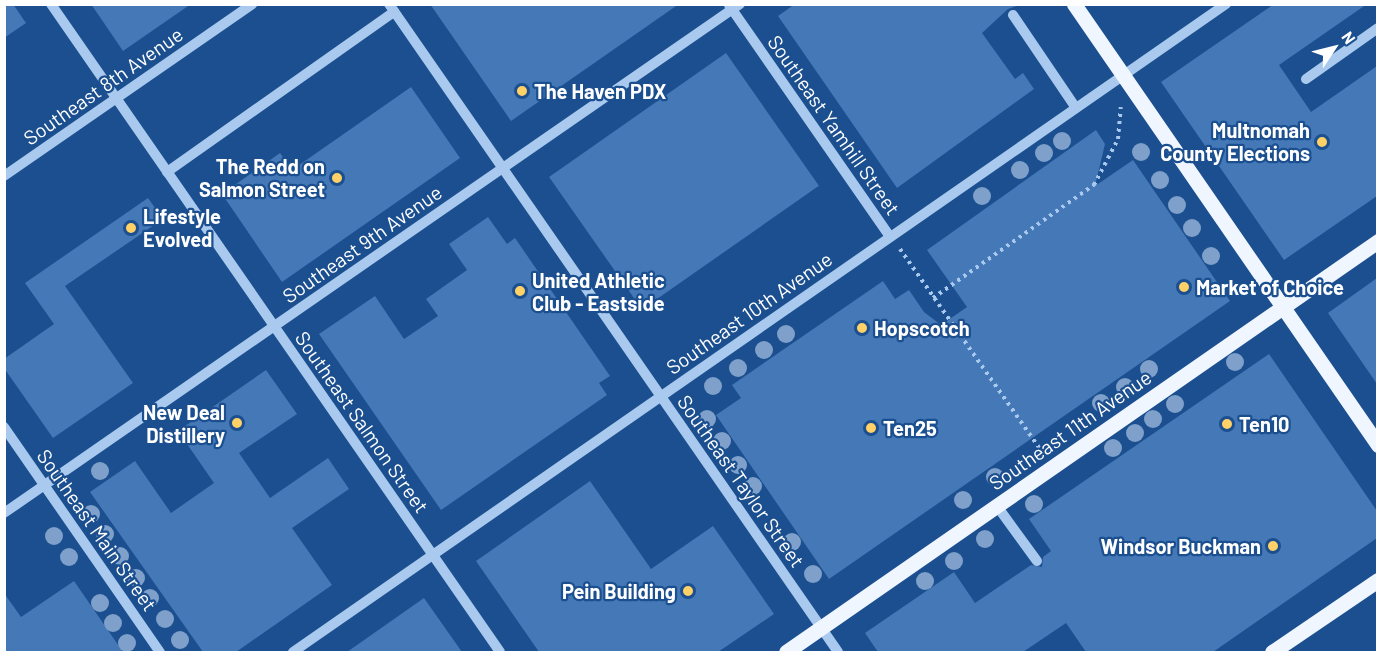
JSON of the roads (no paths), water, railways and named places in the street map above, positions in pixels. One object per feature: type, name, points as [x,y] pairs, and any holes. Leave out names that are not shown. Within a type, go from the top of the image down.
[{"type":"main road","points":[[1074,4],[1377,445]]},
{"type":"main road","name":"Southeast 11th Avenue","points":[[786,652],[1284,309],[1377,241]]},
{"type":"main road","points":[[1272,652],[1377,580]]},
{"type":"street","name":"Southeast Salmon Street","points":[[51,4],[500,652]]},
{"type":"street","name":"Southeast 8th Avenue","points":[[4,176],[252,4]]},
{"type":"street","name":"Southeast 10th Avenue","points":[[293,652],[1226,4]]},
{"type":"street","name":"Southeast 9th Avenue","points":[[4,513],[503,169],[734,6]]},
{"type":"street","name":"Southeast Yamhill Street","points":[[734,6],[890,237]]},
{"type":"street","name":"Southeast Taylor Street","points":[[391,8],[838,652]]},
{"type":"street","points":[[166,172],[391,8]]},
{"type":"street","points":[[1013,15],[1076,108]]},
{"type":"street","points":[[1306,80],[1377,28]]},
{"type":"street","name":"Southeast Main Street","points":[[4,428],[160,652]]},
{"type":"street","points":[[998,506],[1037,561]]},
{"type":"place","name":"The Haven PDX","points":[[522,91]]},
{"type":"place","name":"Multnomah County Elections","points":[[1322,142]]},
{"type":"place","name":"The Redd on Salmon Street","points":[[337,178]]},
{"type":"place","name":"Lifestyle Evolved","points":[[131,228]]},
{"type":"place","name":"Market of Choice","points":[[1184,287]]},
{"type":"place","name":"United Athletic Club - Eastside","points":[[520,291]]},
{"type":"place","name":"Hopscotch","points":[[862,328]]},
{"type":"place","name":"New Deal Distillery","points":[[237,423]]},
{"type":"place","name":"Ten10","points":[[1227,424]]},
{"type":"place","name":"Ten25","points":[[871,428]]},
{"type":"place","name":"Windsor Buckman","points":[[1273,546]]},
{"type":"place","name":"Pein Building","points":[[688,591]]}]
